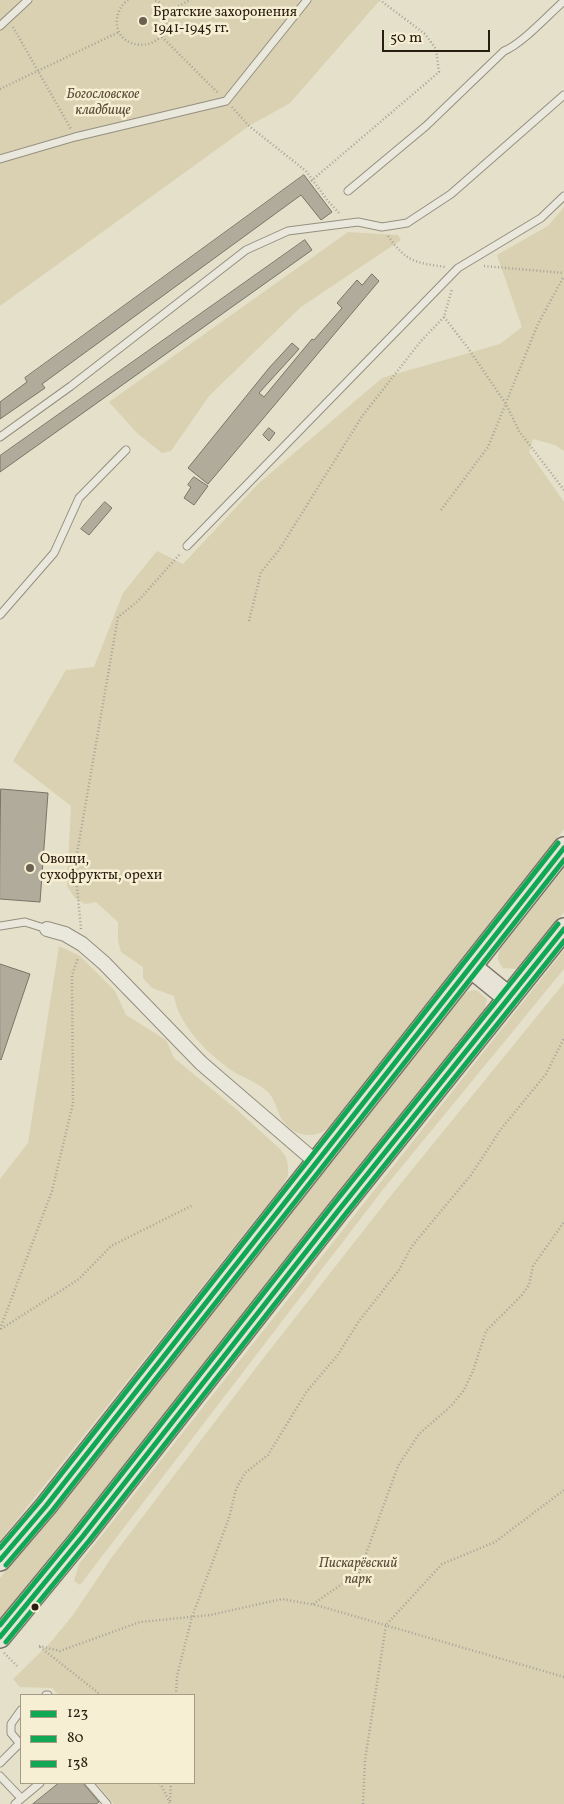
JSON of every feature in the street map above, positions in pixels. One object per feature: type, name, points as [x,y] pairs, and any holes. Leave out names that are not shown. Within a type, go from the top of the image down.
[{"type":"main road","points":[[0,1560],[46,1506],[564,848]]},
{"type":"main road","points":[[2,1645],[83,1536],[338,1211],[564,929]]},
{"type":"main road","points":[[471,967],[509,998]]},
{"type":"street","points":[[47,929],[65,934],[82,944],[104,963],[201,1064],[316,1162]]},
{"type":"lane","points":[[0,26],[28,0]]},
{"type":"lane","points":[[0,159],[75,137],[226,101],[307,0]]},
{"type":"lane","points":[[348,191],[426,126],[504,50],[517,46],[529,31],[564,0]]},
{"type":"lane","points":[[0,437],[71,386],[246,250],[288,231],[358,222],[382,227],[407,222],[451,194],[564,95]]},
{"type":"lane","points":[[187,546],[458,268],[541,218],[564,196]]},
{"type":"lane","points":[[0,615],[54,553],[79,498],[126,450]]},
{"type":"lane","points":[[0,926],[25,922],[47,929]]},
{"type":"lane","points":[[0,1763],[20,1745],[11,1733],[11,1724],[20,1711]]},
{"type":"lane","points":[[0,1776],[21,1798]]},
{"type":"lane","points":[[15,1804],[39,1784]]},
{"type":"lane","points":[[90,1784],[107,1804]]},
{"type":"path","points":[[128,0],[118,11],[116,23],[119,32],[125,40],[138,46],[150,45],[162,37],[168,23],[166,13],[160,2],[155,0]]},
{"type":"path","points":[[166,13],[190,0]]},
{"type":"path","points":[[312,181],[439,72],[436,49],[425,34],[380,0]]},
{"type":"path","points":[[9,19],[75,137]]},
{"type":"path","points":[[0,90],[119,32]]},
{"type":"path","points":[[162,37],[249,126],[306,171],[328,202],[350,224]]},
{"type":"path","points":[[249,621],[261,572],[280,550],[363,415],[421,341],[444,317],[458,268]]},
{"type":"path","points":[[440,510],[488,447],[538,324],[564,276]]},
{"type":"path","points":[[444,317],[506,404],[519,431],[564,490]]},
{"type":"path","points":[[0,1329],[52,1191],[73,1103],[72,975],[82,944],[75,865],[118,617],[138,601],[187,546]]},
{"type":"path","points":[[176,1694],[177,1676],[192,1617],[230,1518],[236,1489],[245,1473],[268,1455],[308,1391],[345,1345],[359,1321],[398,1270],[412,1246],[471,1175],[501,1129],[546,1074],[564,1038]]},
{"type":"path","points":[[0,1329],[10,1325],[79,1278],[112,1246],[192,1206]]},
{"type":"path","points":[[313,1604],[342,1584],[355,1579],[359,1573],[364,1553],[398,1466],[405,1454],[426,1426],[451,1406],[464,1390],[473,1371],[486,1331],[521,1296],[529,1285],[533,1266],[564,1222]]},
{"type":"path","points":[[364,1804],[365,1760],[386,1625],[442,1564],[495,1542],[564,1490]]},
{"type":"path","points":[[100,1694],[39,1646],[60,1651],[140,1622],[192,1617],[282,1599],[313,1604],[564,1677]]},
{"type":"path","points":[[2,1645],[17,1666]]},
{"type":"path","points":[[160,1784],[170,1804]]},
{"type":"path","points":[[170,1804],[171,1784]]},
{"type":"green space","name":"Богословское кладбище","points":[[0,0],[380,0],[290,103],[249,126],[0,306]]},
{"type":"green space","points":[[564,207],[564,451],[555,445],[533,439],[529,452],[564,502],[564,829],[329,1127],[317,1134],[304,1134],[291,1129],[286,1124],[267,1091],[234,1072],[196,1039],[182,1018],[174,996],[152,988],[143,978],[143,967],[121,952],[118,941],[118,922],[96,902],[85,904],[75,898],[67,886],[71,806],[13,761],[66,670],[94,667],[123,593],[157,551],[183,564],[258,484],[382,378],[500,344],[522,327],[497,255],[548,226]]},
{"type":"green space","points":[[348,232],[398,235],[401,240],[301,307],[209,396],[171,451],[162,453],[137,433],[109,402]]},
{"type":"green space","points":[[564,868],[564,912],[522,965],[516,969],[503,968],[498,959],[500,949]]},
{"type":"green space","points":[[59,946],[80,956],[115,991],[126,1015],[166,1040],[174,1058],[236,1109],[280,1149],[286,1157],[288,1176],[283,1185],[0,1541],[0,1179],[28,1143]]},
{"type":"green space","points":[[564,950],[564,969],[381,1192],[80,1585],[74,1581],[79,1564]]},
{"type":"green space","name":"Пискарёвский парк","points":[[564,983],[564,1804],[114,1804],[97,1784],[195,1784],[195,1694],[58,1694],[52,1688],[20,1687],[13,1679],[50,1643],[73,1615],[112,1557],[262,1360],[389,1198]]},
{"type":"green space","points":[[476,990],[487,999],[484,1013],[76,1530],[0,1622],[0,1578],[55,1513],[463,995],[469,991]]},
{"type":"building","points":[[304,175],[332,212],[321,220],[301,195],[42,384],[45,388],[0,419],[0,402],[27,382],[25,378]]},
{"type":"building","points":[[305,240],[312,250],[0,472],[0,456]]},
{"type":"building","points":[[372,274],[379,281],[208,484],[188,468],[269,368],[292,343],[299,349],[259,393],[264,397],[312,339],[314,340],[342,308],[337,303],[357,280],[362,285]]},
{"type":"building","points":[[269,428],[275,433],[269,441],[263,435]]},
{"type":"building","points":[[194,477],[208,486],[194,505],[184,498],[191,487],[188,485]]},
{"type":"building","points":[[105,502],[112,508],[89,535],[81,529]]},
{"type":"building","points":[[1,789],[48,793],[40,902],[0,899]]},
{"type":"building","points":[[0,964],[30,974],[1,1060],[0,1059]]},
{"type":"building","points":[[58,1784],[84,1784],[99,1802],[96,1804],[33,1804]]},
{"type":"transit line","name":"138","points":[[0,1548],[40,1501],[558,843]]},
{"type":"transit line","name":"123","points":[[0,1560],[46,1506],[564,848]]},
{"type":"transit line","name":"80","points":[[6,1565],[52,1511],[564,860]]},
{"type":"transit line","name":"138","points":[[0,1625],[77,1531],[332,1206],[558,924]]},
{"type":"transit line","name":"123","points":[[0,1637],[83,1536],[338,1211],[564,929]]},
{"type":"transit line","name":"80","points":[[6,1642],[89,1541],[344,1216],[564,941]]},
{"type":"place","name":"Братские захоронения 1941-1945 гг.","points":[[143,21]]},
{"type":"place","name":"Овощи, сухофрукты, орехи","points":[[30,868]]}]
